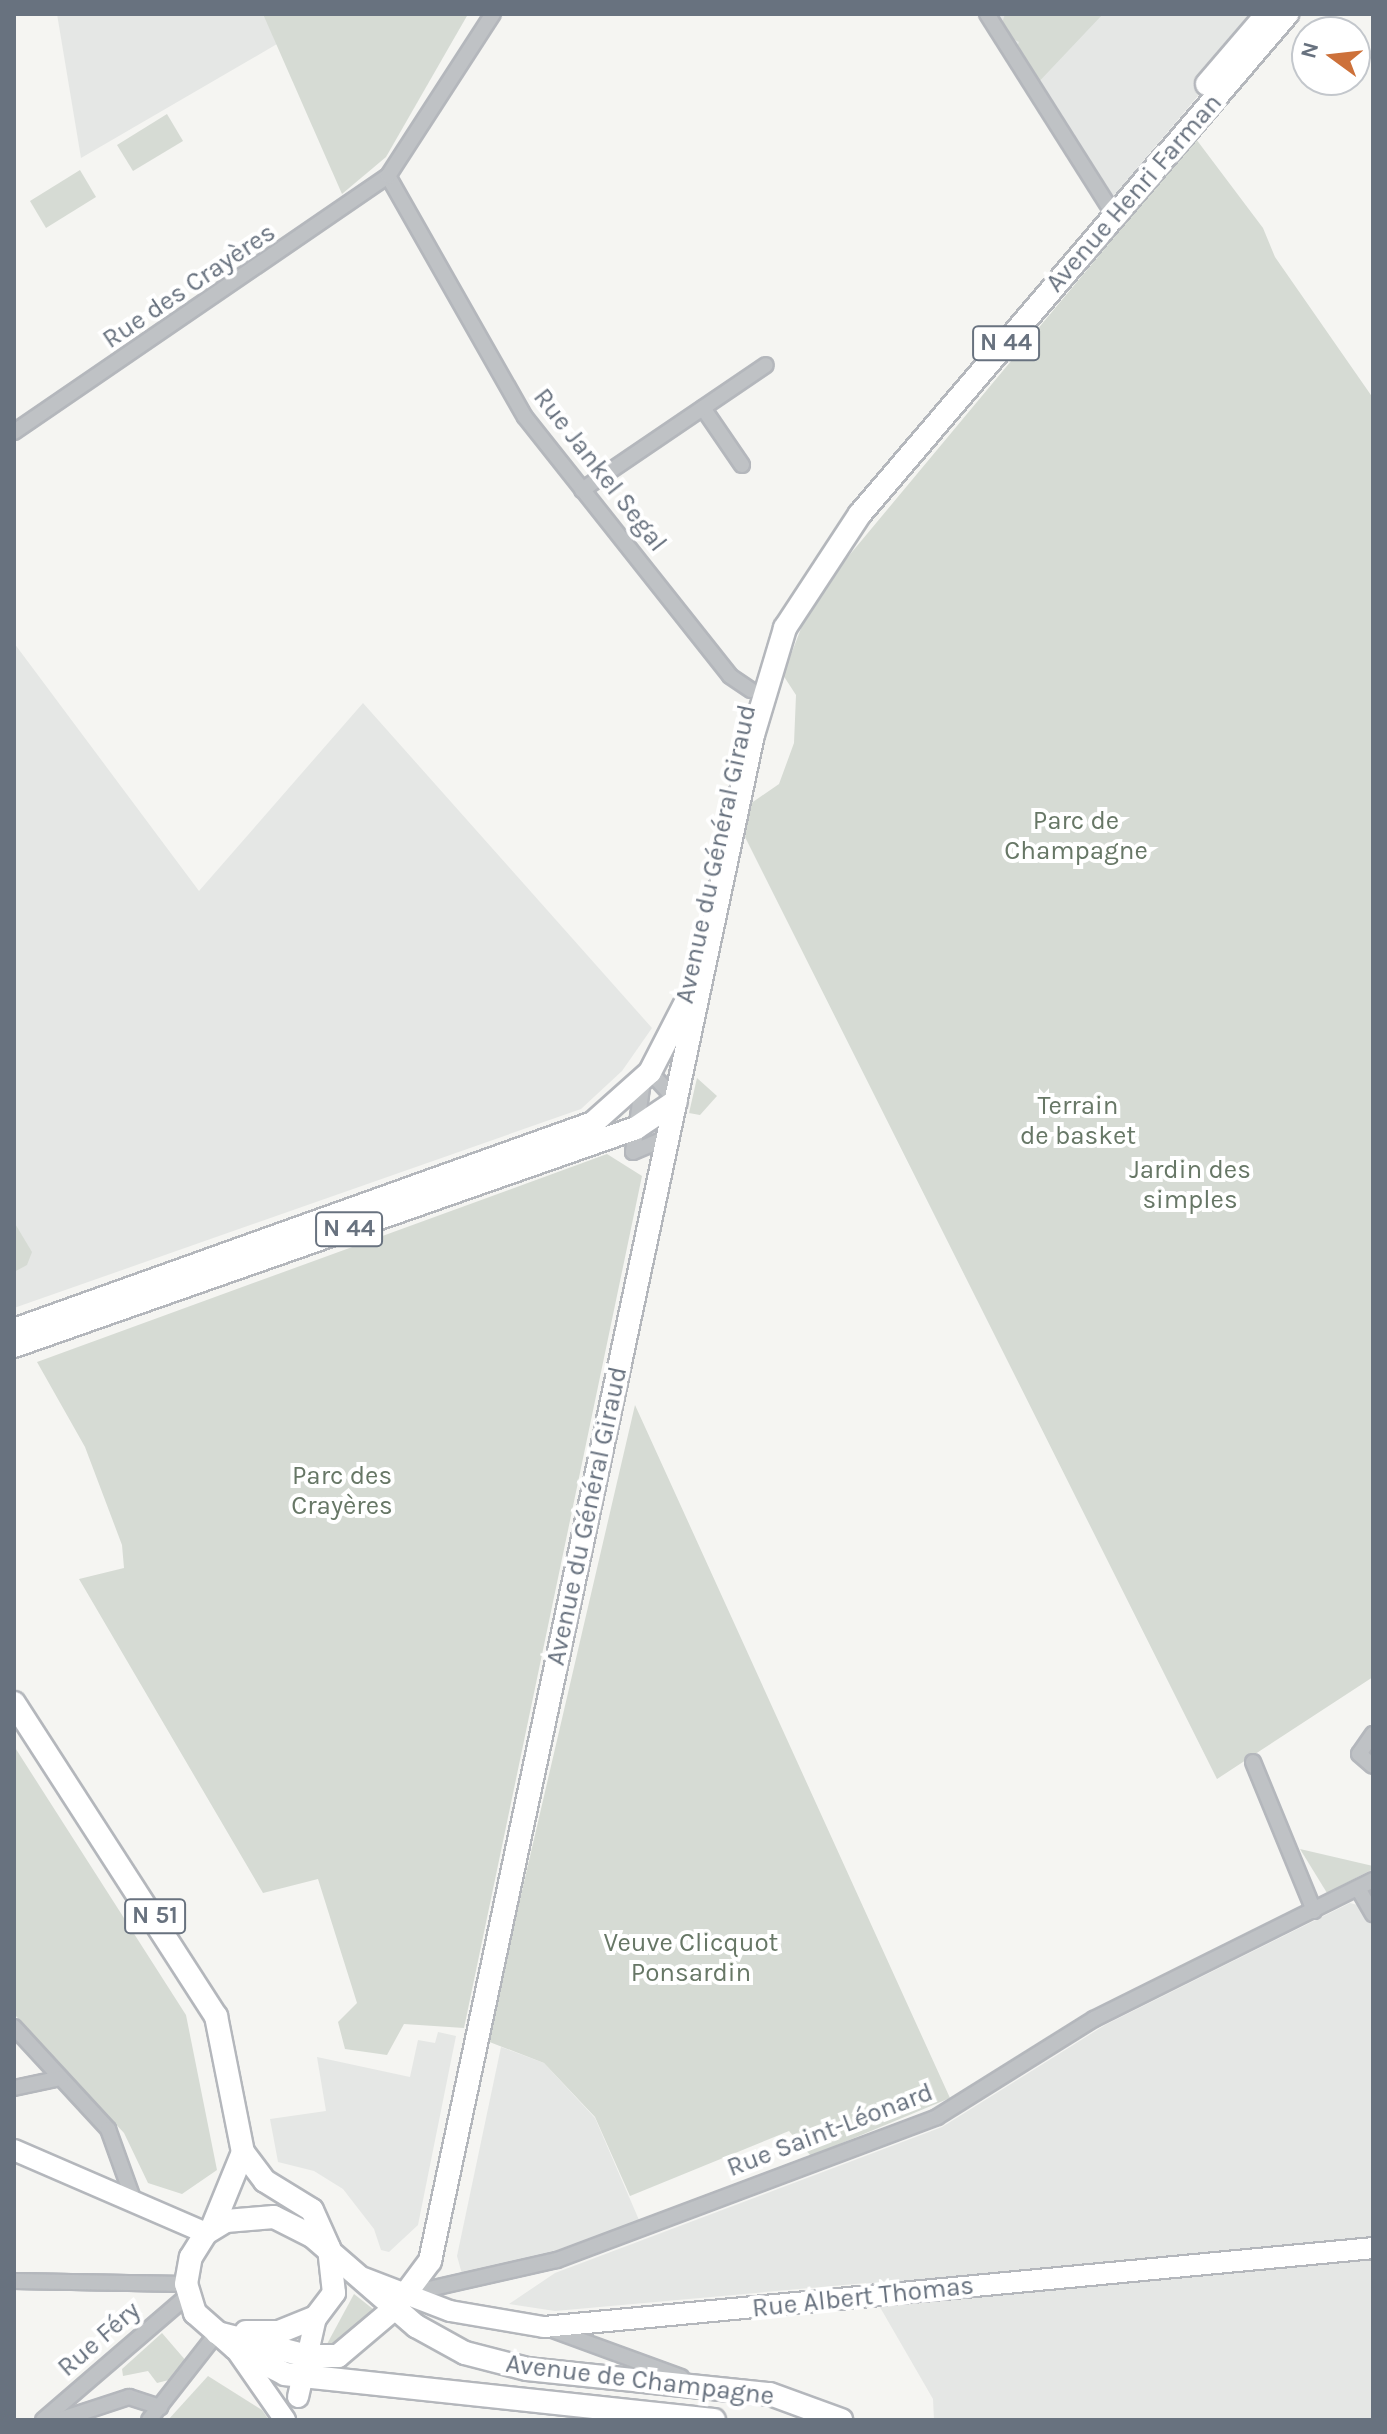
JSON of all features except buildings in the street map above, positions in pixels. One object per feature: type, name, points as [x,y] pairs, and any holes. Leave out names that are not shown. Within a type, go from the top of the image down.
[{"type":"main road","name":"Avenue Henri Farman","points":[[759,666],[789,593],[815,550],[1267,14]]},
{"type":"main road","name":"Avenue Henri Farman","points":[[754,732],[785,628],[831,551],[1287,14]]},
{"type":"main road","name":"Avenue du Général Giraud","points":[[647,1076],[673,1036],[688,992],[751,690],[759,666]]},
{"type":"main road","name":"Avenue du Général Giraud","points":[[306,2377],[338,2356],[401,2301],[430,2261],[754,732]]},
{"type":"main road","name":"N 44","points":[[14,1330],[572,1133],[608,1113],[647,1076]]},
{"type":"main road","name":"N 44","points":[[14,1346],[636,1128],[677,1100]]},
{"type":"main road","name":"N 51","points":[[14,1703],[216,2016],[243,2152],[265,2181],[312,2210],[329,2248]]},
{"type":"main road","points":[[243,2152],[209,2230],[191,2257],[187,2290],[217,2333],[306,2377]]},
{"type":"main road","points":[[209,2230],[250,2215],[274,2217],[329,2248],[334,2293],[316,2317],[279,2332],[217,2333]]},
{"type":"main road","name":"Avenue de Champagne","points":[[329,2248],[360,2277],[401,2301],[442,2342],[507,2366],[708,2385],[797,2401],[841,2420]]},
{"type":"main road","name":"Avenue de Champagne","points":[[217,2333],[265,2366],[306,2377],[714,2420]]},
{"type":"street","points":[[388,176],[493,14]]},
{"type":"street","points":[[987,14],[1107,204]]},
{"type":"street","name":"Rue des Crayères","points":[[14,432],[388,176]]},
{"type":"street","name":"Rue Jankel Segal","points":[[388,176],[525,417],[730,676],[751,690]]},
{"type":"street","points":[[582,490],[766,365]]},
{"type":"street","points":[[703,408],[742,465]]},
{"type":"street","points":[[666,1138],[633,1152],[647,1076],[677,1100]]},
{"type":"street","points":[[1373,1734],[1359,1754],[1373,1766]]},
{"type":"street","points":[[1253,1762],[1314,1911]]},
{"type":"street","name":"Rue Saint-Léonard","points":[[401,2301],[557,2260],[937,2117],[1094,2019],[1359,1890],[1373,1880]]},
{"type":"street","points":[[1359,1890],[1373,1914]]},
{"type":"street","points":[[14,2027],[108,2129],[135,2204]]},
{"type":"street","points":[[14,2088],[61,2078]]},
{"type":"street","points":[[14,2150],[135,2204],[209,2230]]},
{"type":"street","name":"Rue Albert Thomas","points":[[401,2301],[544,2327],[1373,2248]]},
{"type":"street","points":[[14,2281],[187,2290]]},
{"type":"street","name":"Rue Féry","points":[[43,2420],[187,2290]]},
{"type":"street","points":[[293,2420],[306,2377],[316,2317]]},
{"type":"street","points":[[544,2327],[708,2385]]},
{"type":"street","points":[[149,2420],[217,2333]]},
{"type":"street","points":[[235,2348],[285,2420]]},
{"type":"street","points":[[59,2420],[129,2397],[160,2407]]},
{"type":"shaded area","points":[[57,14],[468,14],[403,123],[343,188],[277,44],[81,158]]},
{"type":"shaded area","points":[[987,14],[1267,14],[1107,204]]},
{"type":"shaded area","points":[[14,643],[199,891],[363,703],[652,1028],[622,1071],[581,1109],[14,1308]]},
{"type":"shaded area","points":[[1350,1903],[1362,1906],[1373,1924],[1373,2420],[934,2420],[933,2399],[866,2283],[555,2311],[509,2304],[555,2273],[942,2127],[1105,2025]]},
{"type":"shaded area","points":[[438,2032],[456,2036],[418,2225],[389,2252],[381,2250],[374,2229],[343,2189],[314,2171],[278,2162],[270,2119],[326,2111],[317,2057],[410,2077],[418,2040],[435,2043]]},
{"type":"shaded area","points":[[501,2047],[544,2063],[595,2118],[639,2220],[550,2253],[462,2274],[457,2256]]},
{"type":"green space","points":[[263,14],[468,14],[386,157],[342,194]]},
{"type":"green space","points":[[1005,14],[1103,14],[1033,88],[1014,55],[1019,42],[999,32]]},
{"type":"green space","points":[[167,114],[183,141],[133,171],[117,145]]},
{"type":"green space","name":"Parc de Champagne","points":[[1196,139],[1263,228],[1275,257],[1373,398],[1373,1677],[1217,1779],[745,837],[750,804],[779,784],[794,743],[796,695],[783,675],[812,600]]},
{"type":"green space","points":[[80,170],[96,197],[46,228],[30,201]]},
{"type":"green space","points":[[697,1078],[717,1096],[700,1115],[689,1113]]},
{"type":"green space","name":"Parc des Crayères","points":[[607,1154],[642,1176],[464,2028],[404,2024],[387,2055],[345,2049],[338,2022],[357,2003],[318,1879],[263,1893],[79,1579],[124,1568],[122,1545],[85,1447],[37,1362]]},
{"type":"green space","points":[[14,1222],[32,1252],[27,1265],[14,1272]]},
{"type":"green space","name":"Veuve Clicquot Ponsardin","points":[[635,1405],[950,2098],[811,2156],[789,2131],[630,2196],[595,2117],[544,2063],[487,2041]]},
{"type":"green space","points":[[14,1746],[186,2015],[217,2170],[182,2194],[148,2183],[124,2133],[14,2014]]},
{"type":"green space","points":[[1300,1849],[1373,1866],[1373,1869],[1327,1893]]},
{"type":"green space","points":[[354,2294],[373,2309],[330,2346],[327,2344]]},
{"type":"green space","points":[[162,2333],[187,2362],[173,2379],[157,2383],[148,2371],[123,2376],[122,2369]]},
{"type":"green space","points":[[208,2376],[262,2410],[269,2420],[168,2420]]},
{"type":"park label","name":"Terrain de basket","points":[[1078,1121]]},
{"type":"park label","name":"Jardin des simples","points":[[1190,1185]]}]
